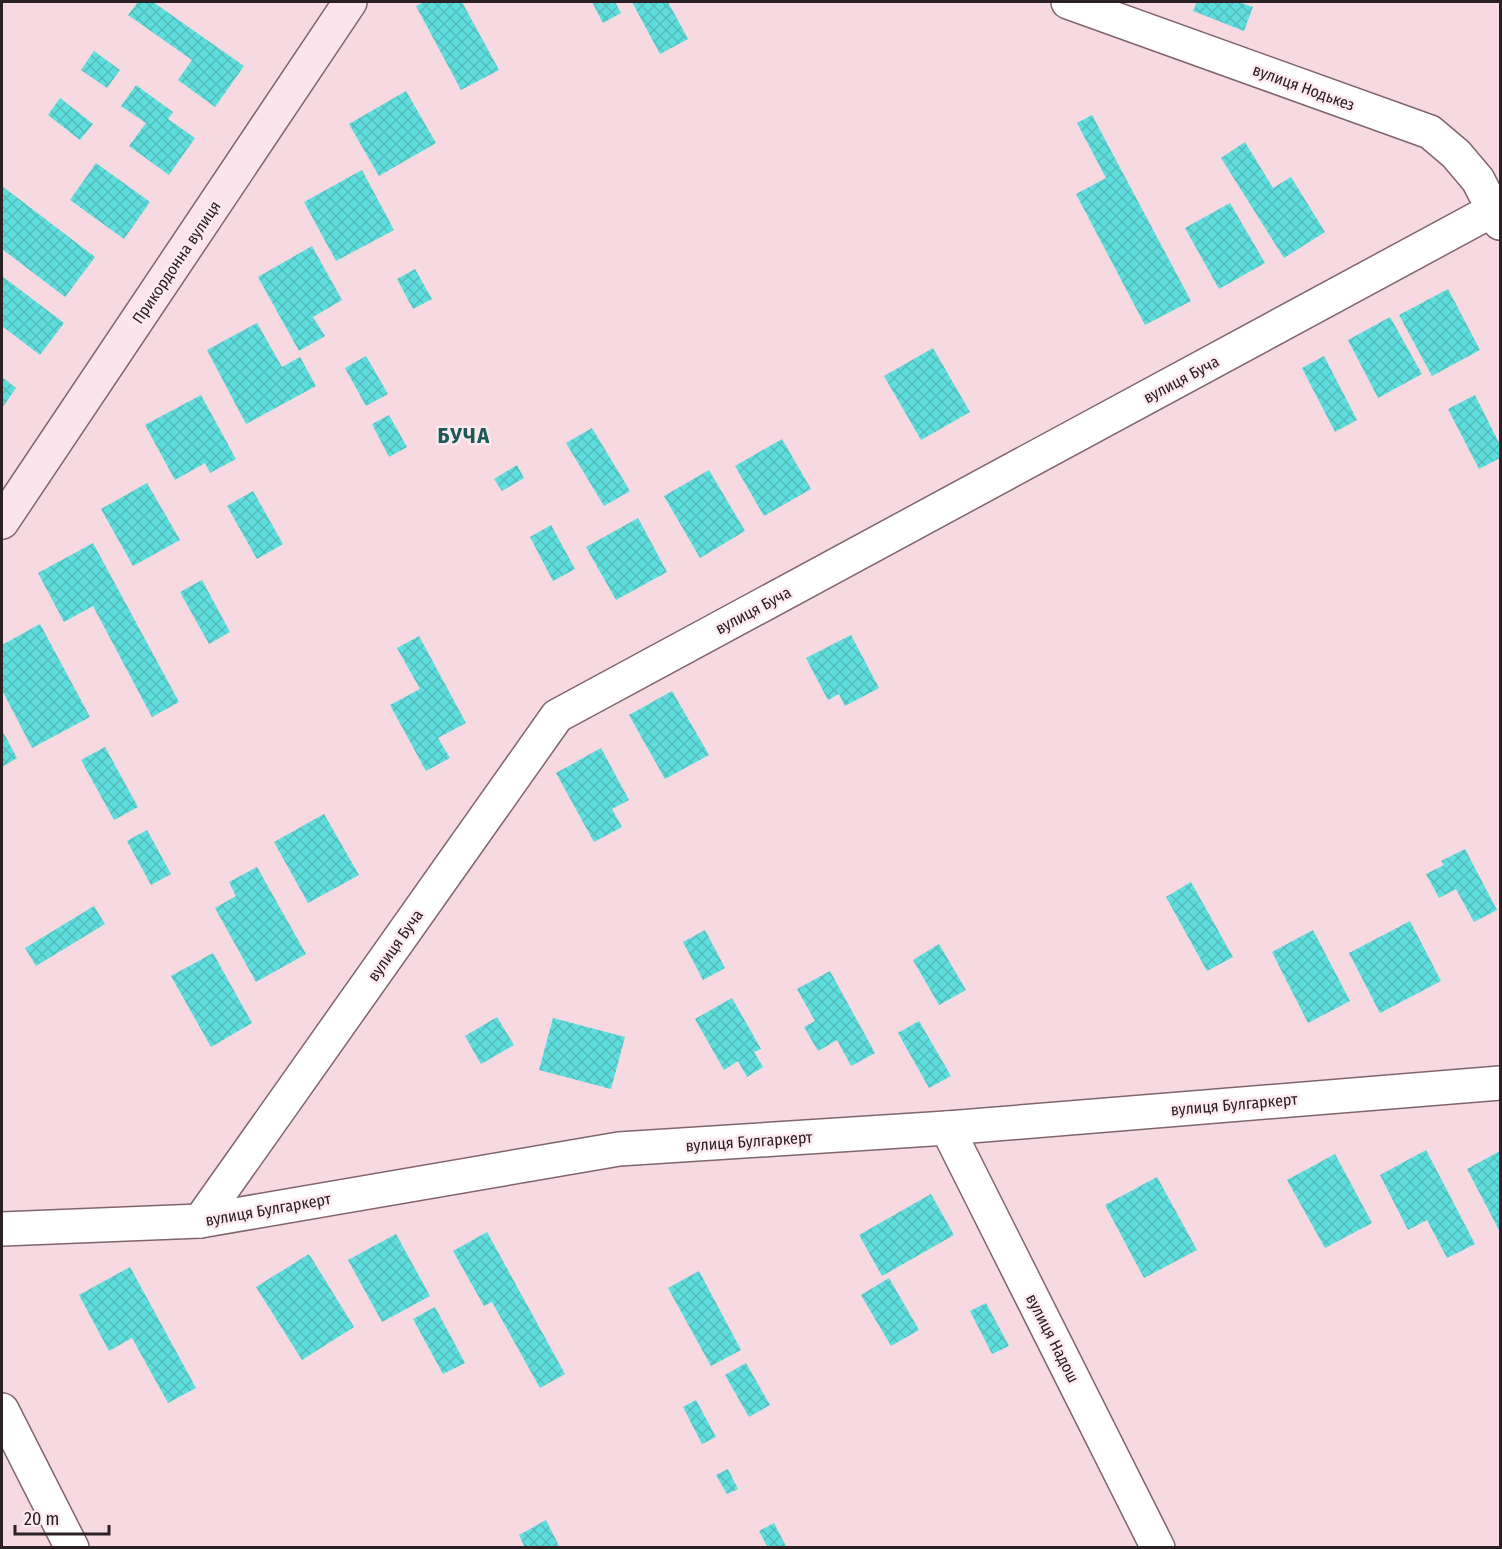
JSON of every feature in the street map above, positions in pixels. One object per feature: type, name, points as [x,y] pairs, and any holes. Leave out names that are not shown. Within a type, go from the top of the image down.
[{"type":"main road","name":"Прикордонна вулиця","points":[[2,522],[350,2]]},
{"type":"street","name":"вулиця Нодькез","points":[[1068,2],[1430,132],[1456,154],[1478,180],[1497,217]]},
{"type":"street","name":"вулиця Буча","points":[[200,1221],[556,716],[1497,217]]},
{"type":"street","name":"вулиця Булгаркерт","points":[[2,1229],[200,1221],[619,1149],[947,1128],[1500,1083]]},
{"type":"street","name":"вулиця Надош","points":[[947,1128],[1158,1548]]},
{"type":"street","points":[[2,1410],[72,1548]]},
{"type":"building","points":[[138,2],[153,2],[244,66],[215,107],[178,80],[192,60],[128,15]]},
{"type":"building","points":[[424,2],[462,2],[499,70],[461,90],[416,6]]},
{"type":"building","points":[[592,2],[615,2],[621,13],[603,23]]},
{"type":"building","points":[[632,2],[668,2],[688,39],[660,54]]},
{"type":"building","points":[[1197,2],[1239,2],[1253,7],[1244,31],[1193,11]]},
{"type":"building","points":[[94,51],[120,70],[107,88],[81,70]]},
{"type":"building","points":[[136,85],[173,112],[168,119],[195,138],[169,175],[129,146],[146,123],[121,106]]},
{"type":"building","points":[[406,91],[436,143],[379,176],[349,124]]},
{"type":"building","points":[[60,98],[93,124],[80,140],[48,115]]},
{"type":"building","points":[[1092,115],[1191,301],[1145,325],[1076,194],[1106,178],[1077,123]]},
{"type":"building","points":[[1245,142],[1273,188],[1291,177],[1325,232],[1284,258],[1221,158]]},
{"type":"building","points":[[96,163],[150,202],[124,239],[70,200]]},
{"type":"building","points":[[362,170],[394,230],[336,261],[304,202]]},
{"type":"building","points":[[2,186],[95,257],[65,297],[2,249]]},
{"type":"building","points":[[1230,203],[1265,263],[1219,289],[1185,228]]},
{"type":"building","points":[[312,246],[342,300],[313,317],[325,336],[299,351],[258,277]]},
{"type":"building","points":[[415,269],[432,299],[413,309],[397,279]]},
{"type":"building","points":[[2,276],[64,323],[40,355],[2,326]]},
{"type":"building","points":[[1448,289],[1480,350],[1432,376],[1399,315]]},
{"type":"building","points":[[1390,317],[1422,374],[1378,398],[1348,340]]},
{"type":"building","points":[[257,323],[282,367],[300,357],[316,386],[246,424],[207,350]]},
{"type":"building","points":[[933,348],[970,412],[921,440],[884,376]]},
{"type":"building","points":[[366,356],[388,394],[366,406],[345,368]]},
{"type":"building","points":[[1324,356],[1357,420],[1335,432],[1302,368]]},
{"type":"building","points":[[2,377],[16,388],[2,408]]},
{"type":"building","points":[[201,395],[236,459],[210,473],[205,463],[175,480],[145,425]]},
{"type":"building","points":[[1475,395],[1500,445],[1500,458],[1479,469],[1448,409]]},
{"type":"building","points":[[389,415],[407,447],[389,457],[372,424]]},
{"type":"building","points":[[592,428],[630,491],[604,506],[566,443]]},
{"type":"building","points":[[782,439],[811,489],[764,516],[735,466]]},
{"type":"building","points":[[517,465],[524,478],[502,491],[494,479]]},
{"type":"building","points":[[709,470],[745,531],[700,558],[664,496]]},
{"type":"building","points":[[147,483],[180,540],[133,566],[101,509]]},
{"type":"building","points":[[253,491],[283,544],[257,559],[227,506]]},
{"type":"building","points":[[638,518],[667,572],[616,600],[586,547]]},
{"type":"building","points":[[551,525],[575,569],[553,581],[530,537]]},
{"type":"building","points":[[93,543],[179,702],[152,717],[93,606],[64,622],[38,573]]},
{"type":"building","points":[[202,580],[230,632],[209,644],[180,592]]},
{"type":"building","points":[[40,624],[90,717],[32,748],[2,690],[2,645]]},
{"type":"building","points":[[851,635],[879,688],[845,706],[839,694],[828,700],[806,658]]},
{"type":"building","points":[[419,636],[466,723],[438,738],[450,758],[426,771],[390,705],[420,689],[397,648]]},
{"type":"building","points":[[672,691],[709,755],[665,779],[629,715]]},
{"type":"building","points":[[2,730],[17,758],[2,767]]},
{"type":"building","points":[[105,747],[138,807],[114,820],[81,760]]},
{"type":"building","points":[[601,748],[629,800],[612,809],[622,827],[594,842],[556,773]]},
{"type":"building","points":[[324,814],[359,875],[308,903],[274,842]]},
{"type":"building","points":[[147,830],[171,874],[151,885],[127,841]]},
{"type":"building","points":[[1465,849],[1497,910],[1474,922],[1456,889],[1439,898],[1426,874],[1444,865],[1441,861]]},
{"type":"building","points":[[257,867],[306,954],[256,982],[215,908],[236,896],[229,882]]},
{"type":"building","points":[[1191,882],[1233,957],[1207,971],[1166,897]]},
{"type":"building","points":[[94,906],[105,924],[36,966],[25,948]]},
{"type":"building","points":[[1410,921],[1441,981],[1380,1013],[1349,953]]},
{"type":"building","points":[[705,930],[725,968],[703,980],[683,942]]},
{"type":"building","points":[[1313,930],[1350,1001],[1308,1023],[1272,952]]},
{"type":"building","points":[[939,944],[966,990],[939,1005],[913,960]]},
{"type":"building","points":[[213,953],[252,1023],[211,1047],[171,976]]},
{"type":"building","points":[[830,971],[875,1053],[851,1066],[837,1040],[818,1051],[804,1027],[815,1021],[797,989]]},
{"type":"building","points":[[732,998],[761,1049],[754,1052],[763,1067],[747,1077],[738,1061],[724,1070],[695,1019]]},
{"type":"building","points":[[497,1017],[514,1045],[481,1064],[465,1036]]},
{"type":"building","points":[[553,1018],[625,1037],[611,1089],[539,1070]]},
{"type":"building","points":[[919,1021],[951,1076],[929,1088],[898,1033]]},
{"type":"building","points":[[1426,1150],[1475,1244],[1447,1258],[1427,1220],[1408,1230],[1380,1175]]},
{"type":"building","points":[[1500,1151],[1500,1232],[1467,1169]]},
{"type":"building","points":[[1335,1154],[1372,1223],[1325,1248],[1287,1180]]},
{"type":"building","points":[[1157,1177],[1197,1250],[1144,1278],[1105,1205]]},
{"type":"building","points":[[931,1194],[954,1235],[882,1276],[859,1235]]},
{"type":"building","points":[[487,1232],[565,1374],[540,1388],[492,1302],[484,1306],[453,1251]]},
{"type":"building","points":[[396,1234],[430,1296],[382,1322],[348,1260]]},
{"type":"building","points":[[309,1254],[354,1327],[302,1360],[256,1287]]},
{"type":"building","points":[[130,1267],[196,1388],[168,1403],[132,1338],[109,1351],[79,1295]]},
{"type":"building","points":[[699,1271],[741,1350],[711,1366],[668,1288]]},
{"type":"building","points":[[889,1278],[919,1330],[891,1346],[861,1295]]},
{"type":"building","points":[[986,1303],[1009,1346],[992,1354],[970,1311]]},
{"type":"building","points":[[435,1307],[465,1363],[443,1374],[413,1319]]},
{"type":"building","points":[[746,1363],[770,1405],[749,1417],[725,1375]]},
{"type":"building","points":[[696,1400],[716,1437],[702,1444],[683,1407]]},
{"type":"building","points":[[728,1469],[738,1489],[727,1494],[716,1475]]},
{"type":"building","points":[[546,1520],[560,1548],[525,1548],[519,1535]]},
{"type":"building","points":[[774,1523],[787,1548],[768,1548],[759,1531]]},
{"type":"district","name":"БУЧА","points":[[464,435]]}]
